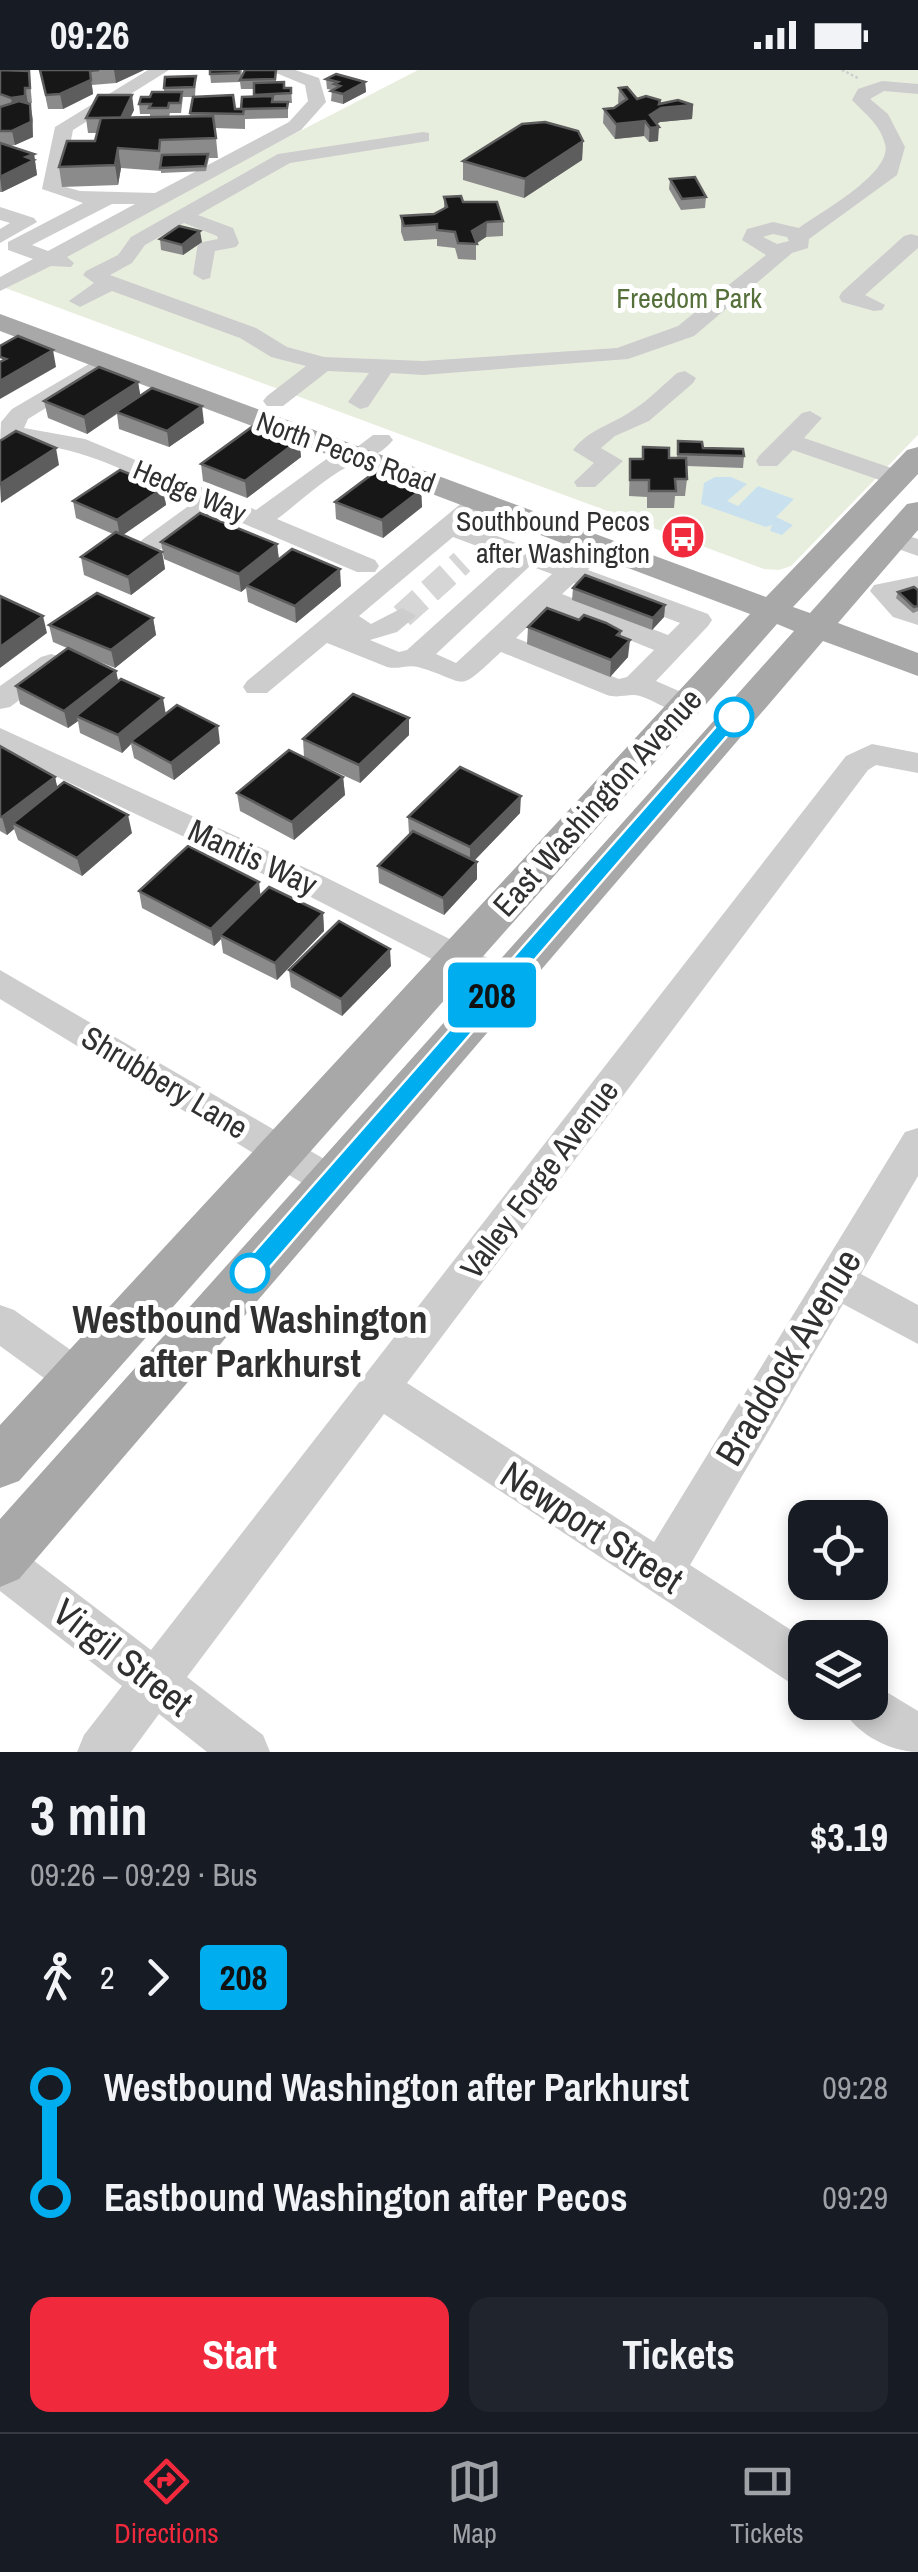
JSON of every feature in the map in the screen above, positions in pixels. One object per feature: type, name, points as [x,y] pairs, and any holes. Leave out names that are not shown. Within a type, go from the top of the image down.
[{"type":"main road","name":"North Pecos Road","points":[[0,306],[19,307],[275,402],[479,501],[598,545],[802,608],[918,638]]},
{"type":"main road","name":"North Pecos Road","points":[[0,322],[106,362],[370,449],[802,608],[918,665]]},
{"type":"main road","points":[[106,362],[167,374],[252,405],[275,402]]},
{"type":"main road","points":[[802,608],[892,513],[908,467]]},
{"type":"main road","name":"East Washington Avenue","points":[[0,1463],[685,705],[802,608],[905,543],[918,511]]},
{"type":"main road","name":"East Washington Avenue","points":[[0,1562],[504,981],[802,608]]},
{"type":"street","points":[[159,199],[79,197],[52,189],[64,127],[160,70]]},
{"type":"street","points":[[0,284],[295,126],[316,102],[314,82],[278,70]]},
{"type":"street","points":[[4,244],[233,328],[279,352],[323,364],[424,368],[620,354],[686,330],[799,246],[890,171],[896,147],[882,118],[861,100],[864,93],[882,86],[918,89]]},
{"type":"street","points":[[243,131],[282,132]]},
{"type":"street","points":[[0,306],[92,275],[125,259],[138,241],[285,158],[423,137]]},
{"type":"street","points":[[4,244],[108,198]]},
{"type":"street","points":[[0,213],[27,222],[4,244]]},
{"type":"street","points":[[182,216],[226,232],[229,243],[205,247],[203,274]]},
{"type":"street","points":[[874,304],[850,297],[912,240],[918,242]]},
{"type":"street","points":[[80,300],[92,275]]},
{"type":"street","points":[[207,346],[233,328]]},
{"type":"street","points":[[5,439],[20,414],[106,362]]},
{"type":"street","points":[[275,402],[323,364]]},
{"type":"street","points":[[360,402],[386,364]]},
{"type":"street","points":[[586,482],[611,461],[584,450],[607,430],[642,416],[685,378]]},
{"type":"street","points":[[768,461],[810,418]]},
{"type":"street","name":"Hedge Way","points":[[5,439],[56,438],[77,444],[366,566]]},
{"type":"street","points":[[788,440],[908,467]]},
{"type":"street","points":[[268,524],[360,466],[370,449]]},
{"type":"street","points":[[152,544],[212,500]]},
{"type":"street","points":[[257,688],[479,501]]},
{"type":"street","points":[[450,526],[520,562]]},
{"type":"street","points":[[417,656],[459,675],[598,545]]},
{"type":"street","points":[[466,559],[480,556],[570,572],[698,620],[636,684],[618,689],[497,640]]},
{"type":"street","points":[[324,632],[397,661],[417,656],[520,562]]},
{"type":"street","points":[[918,584],[883,591],[903,610],[918,617]]},
{"type":"street","points":[[544,596],[672,648]]},
{"type":"street","points":[[348,613],[348,623],[368,633],[384,630],[402,616]]},
{"type":"street","points":[[0,700],[62,654]]},
{"type":"street","points":[[636,684],[685,705]]},
{"type":"street","name":"Mantis Way","points":[[0,738],[77,778],[312,884],[504,981]]},
{"type":"street","name":"Valley Forge Avenue","points":[[101,1752],[857,763],[872,754],[918,763]]},
{"type":"street","name":"Shrubbery Lane","points":[[0,982],[330,1181]]},
{"type":"street","name":"Braddock Avenue","points":[[660,1572],[918,1143]]},
{"type":"street","points":[[834,1279],[918,1326]]},
{"type":"street","points":[[0,1323],[77,1378]]},
{"type":"street","name":"Newport Street","points":[[379,1388],[788,1655]]},
{"type":"street","name":"Virgil Street","points":[[0,1562],[246,1752]]},
{"type":"street","points":[[888,1719],[918,1739]]},
{"type":"green space","name":"Freedom Park","points":[[418,70],[918,70],[918,435],[791,566],[764,569],[0,286]]},
{"type":"water","points":[[715,477],[731,477],[747,484],[727,501],[738,506],[758,486],[794,499],[776,517],[793,525],[782,535],[770,531],[772,525],[766,527],[701,504],[704,483]]},
{"type":"building","points":[[0,70],[29,71],[30,88],[25,88],[25,96],[11,98],[0,94]]},
{"type":"building","points":[[40,70],[99,70],[90,71],[91,80],[60,94],[46,95]]},
{"type":"building","points":[[210,70],[239,70],[239,73],[210,74]]},
{"type":"building","points":[[245,70],[276,70],[275,79],[240,80]]},
{"type":"building","points":[[336,74],[365,82],[343,94],[331,91],[340,86],[326,79]]},
{"type":"building","points":[[196,76],[194,87],[164,88],[165,77]]},
{"type":"building","points":[[284,82],[284,88],[291,88],[291,93],[254,95],[254,83]]},
{"type":"building","points":[[627,87],[637,99],[646,96],[660,100],[659,104],[678,100],[693,105],[661,108],[650,115],[659,127],[650,128],[645,121],[616,124],[604,109],[614,108],[627,99],[619,88]]},
{"type":"building","points":[[152,92],[182,92],[180,103],[169,103],[168,108],[139,104],[141,97],[150,97]]},
{"type":"building","points":[[98,95],[132,95],[121,118],[86,118]]},
{"type":"building","points":[[233,95],[235,109],[244,109],[243,114],[190,113],[193,97]]},
{"type":"building","points":[[273,96],[272,102],[288,102],[287,108],[241,109],[242,97]]},
{"type":"building","points":[[19,101],[30,104],[31,122],[12,131],[0,131],[0,107]]},
{"type":"building","points":[[213,116],[216,138],[160,140],[159,151],[118,148],[115,165],[59,167],[67,141],[95,141],[101,118]]},
{"type":"building","points":[[545,122],[578,131],[583,141],[525,179],[463,161],[522,124]]},
{"type":"building","points":[[0,143],[34,154],[26,157],[34,160],[0,177]]},
{"type":"building","points":[[208,154],[205,166],[160,168],[162,155]]},
{"type":"building","points":[[695,177],[706,197],[682,199],[670,179]]},
{"type":"building","points":[[461,196],[463,202],[497,202],[503,221],[487,222],[472,231],[477,244],[458,243],[455,232],[437,230],[437,224],[404,226],[401,216],[434,214],[447,207],[444,197]]},
{"type":"building","points":[[179,226],[200,231],[182,245],[160,239]]},
{"type":"building","points":[[18,336],[53,350],[0,381],[0,362],[6,359],[0,357],[0,346]]},
{"type":"building","points":[[99,367],[138,382],[84,417],[44,401]]},
{"type":"building","points":[[152,388],[202,406],[167,431],[116,412]]},
{"type":"building","points":[[256,424],[299,440],[245,481],[201,464]]},
{"type":"building","points":[[16,431],[56,448],[0,484],[0,441]]},
{"type":"building","points":[[678,441],[702,442],[703,448],[743,449],[744,456],[678,454]]},
{"type":"building","points":[[643,447],[669,448],[669,458],[686,458],[687,479],[675,479],[676,491],[649,491],[649,480],[630,480],[630,459],[643,459]]},
{"type":"building","points":[[120,470],[163,488],[117,520],[73,501]]},
{"type":"building","points":[[375,472],[421,490],[382,520],[335,502]]},
{"type":"building","points":[[200,513],[277,544],[239,574],[161,542]]},
{"type":"building","points":[[116,532],[162,552],[128,577],[81,557]]},
{"type":"building","points":[[292,549],[340,569],[295,606],[246,585]]},
{"type":"building","points":[[585,575],[665,605],[653,618],[573,588]]},
{"type":"building","points":[[914,587],[918,590],[918,606],[914,607],[898,592]]},
{"type":"building","points":[[97,593],[153,618],[111,650],[49,625]]},
{"type":"building","points":[[0,596],[43,616],[0,647]]},
{"type":"building","points":[[547,608],[579,620],[584,615],[606,623],[621,631],[617,635],[630,640],[611,660],[528,627]]},
{"type":"building","points":[[68,648],[116,671],[64,711],[16,686]]},
{"type":"building","points":[[121,679],[163,698],[118,735],[76,716]]},
{"type":"building","points":[[353,694],[409,718],[359,765],[303,739]]},
{"type":"building","points":[[177,705],[218,726],[171,763],[131,741]]},
{"type":"building","points":[[0,746],[55,777],[2,817],[0,816]]},
{"type":"building","points":[[289,750],[343,777],[292,822],[237,793]]},
{"type":"building","points":[[460,767],[521,796],[470,847],[408,817]]},
{"type":"building","points":[[64,782],[128,815],[77,858],[13,823]]},
{"type":"building","points":[[413,831],[477,862],[443,898],[378,866]]},
{"type":"building","points":[[188,846],[259,882],[211,929],[139,891]]},
{"type":"building","points":[[269,887],[323,913],[275,963],[220,935]]},
{"type":"building","points":[[339,921],[390,949],[341,999],[289,970]]},
{"type":"tunnel","points":[[402,616],[462,562]]},
{"type":"bus line","name":"208","points":[[250,1273],[734,717]]},
{"type":"place","name":"Southbound Pecos after Washington","points":[[683,537]]},
{"type":"place","name":"Westbound Washington after Parkhurst","points":[[250,1273]]}]
